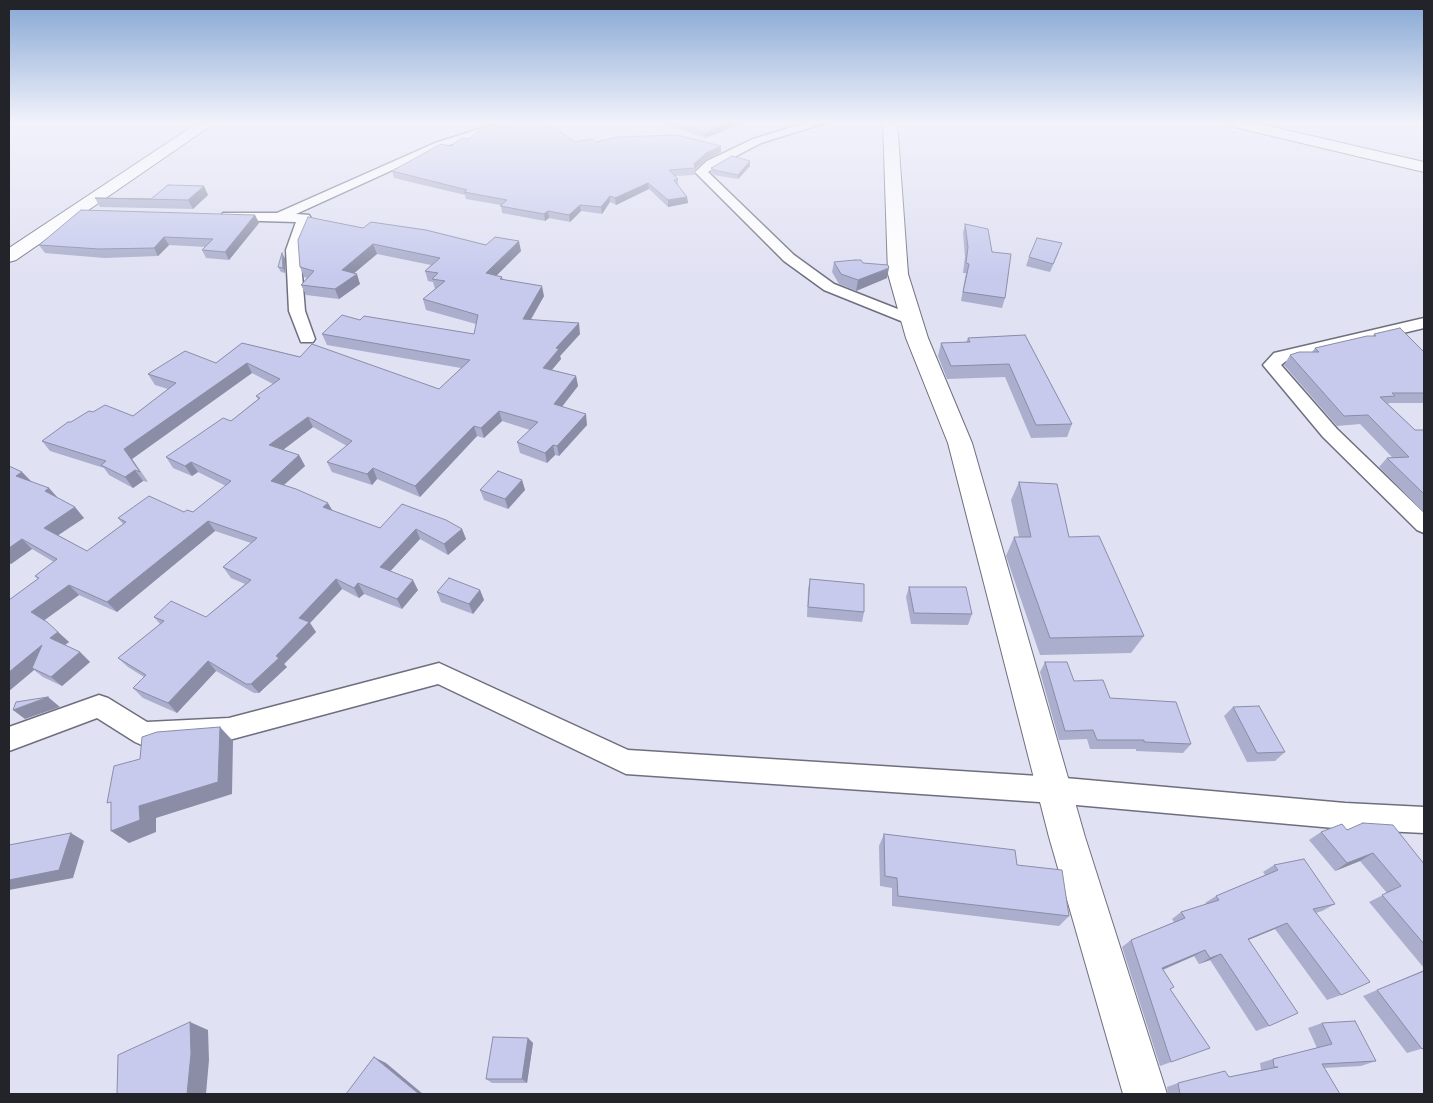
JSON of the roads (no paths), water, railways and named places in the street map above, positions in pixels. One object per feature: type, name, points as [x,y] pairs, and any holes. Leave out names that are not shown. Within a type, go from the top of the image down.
[{"type":"main road","points":[[9,256],[133,173]]},
{"type":"main road","points":[[893,173],[898,274],[917,338],[960,443],[1054,790],[1145,1094]]},
{"type":"street","points":[[278,217],[375,173]]},
{"type":"street","points":[[703,173],[789,258],[829,287],[912,320]]},
{"type":"street","points":[[75,212],[104,212]]},
{"type":"street","points":[[210,215],[304,218],[294,250],[297,311],[307,339]]},
{"type":"street","points":[[1424,323],[1280,357],[1271,365],[1330,433],[1424,525]]},
{"type":"street","points":[[9,739],[99,706],[144,734],[229,729],[439,673],[626,762],[1054,790],[1345,816],[1424,820]]}]
